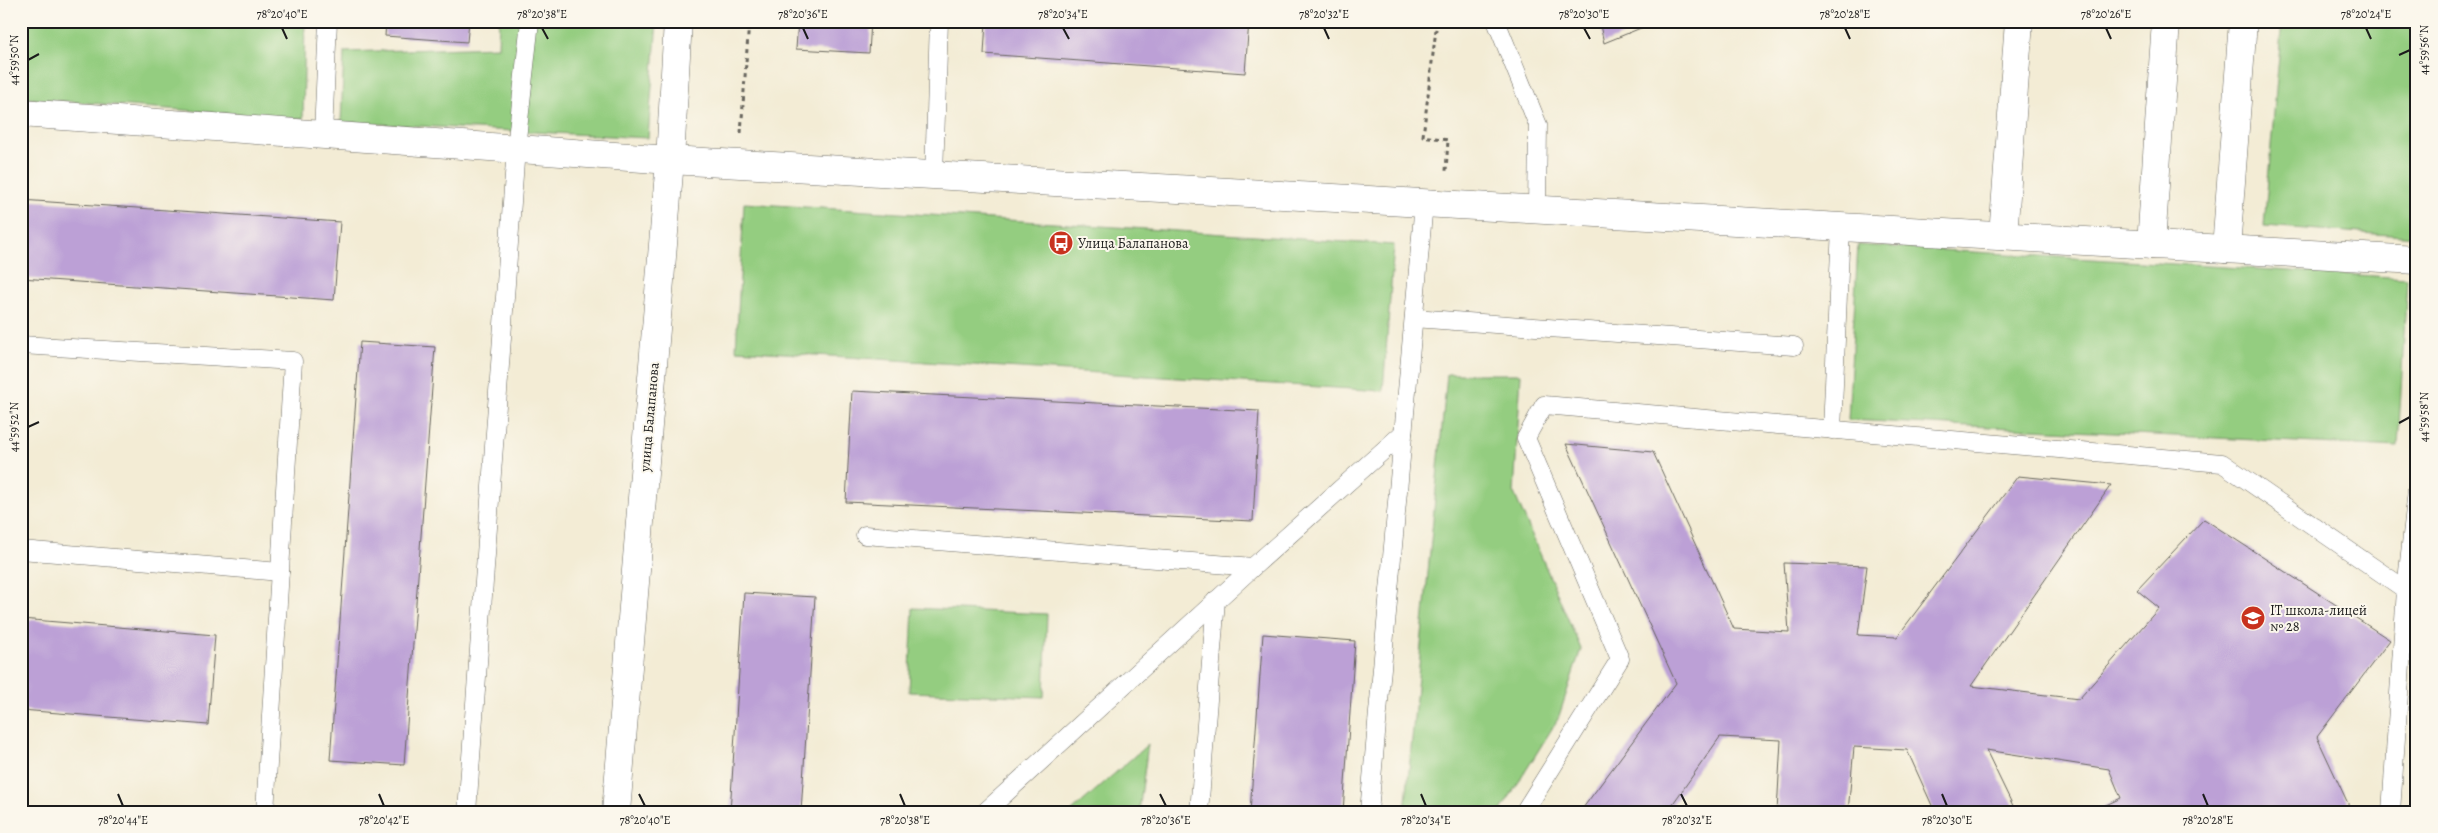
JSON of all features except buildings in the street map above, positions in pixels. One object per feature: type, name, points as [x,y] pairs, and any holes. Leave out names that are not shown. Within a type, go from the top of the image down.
[{"type":"street","name":"улица Балапанова","points":[[616,812],[670,160],[678,21]]},
{"type":"street","points":[[2003,236],[2019,21]]},
{"type":"street","points":[[2151,245],[2166,21]]},
{"type":"street","points":[[2226,249],[2243,21]]},
{"type":"street","points":[[21,113],[670,160],[2417,260]]},
{"type":"lane","points":[[323,134],[328,21]]},
{"type":"lane","points":[[467,812],[516,148],[530,21]]},
{"type":"lane","points":[[934,175],[939,21]]},
{"type":"lane","points":[[1496,21],[1538,125],[1537,209]]},
{"type":"lane","points":[[1369,812],[1414,318],[1434,204]]},
{"type":"lane","points":[[1832,430],[1841,227]]},
{"type":"lane","points":[[1414,318],[1794,346]]},
{"type":"lane","points":[[21,345],[293,361],[265,812]]},
{"type":"lane","points":[[1524,812],[1620,660],[1526,438],[1544,405],[2222,463],[2406,590]]},
{"type":"lane","points":[[985,812],[1216,600],[1403,433]]},
{"type":"lane","points":[[2391,812],[2406,590],[2417,490]]},
{"type":"lane","points":[[866,535],[1253,567]]},
{"type":"lane","points":[[21,550],[280,572]]},
{"type":"lane","points":[[1199,812],[1216,600]]},
{"type":"path","points":[[739,163],[749,21]]},
{"type":"path","points":[[1434,204],[1448,140],[1423,136],[1437,21]]},
{"type":"green space","points":[[21,21],[305,21],[303,119],[21,98]]},
{"type":"green space","points":[[499,21],[657,21],[648,138],[341,122],[344,52],[498,47]]},
{"type":"green space","points":[[2282,21],[2417,21],[2417,237],[2264,226]]},
{"type":"green space","points":[[744,203],[1394,245],[1383,391],[736,350]]},
{"type":"green space","points":[[1858,245],[2407,278],[2398,447],[1848,420]]},
{"type":"green space","points":[[1447,374],[1521,374],[1514,493],[1581,649],[1558,719],[1500,812],[1405,812]]},
{"type":"green space","points":[[913,608],[1047,614],[1044,697],[909,692]]},
{"type":"green space","points":[[1148,744],[1139,812],[1071,812]]},
{"type":"place","name":"Улица Балапанова","points":[[1061,243]]},
{"type":"place","name":"IT школа-лицей № 28","points":[[2253,618]]}]
